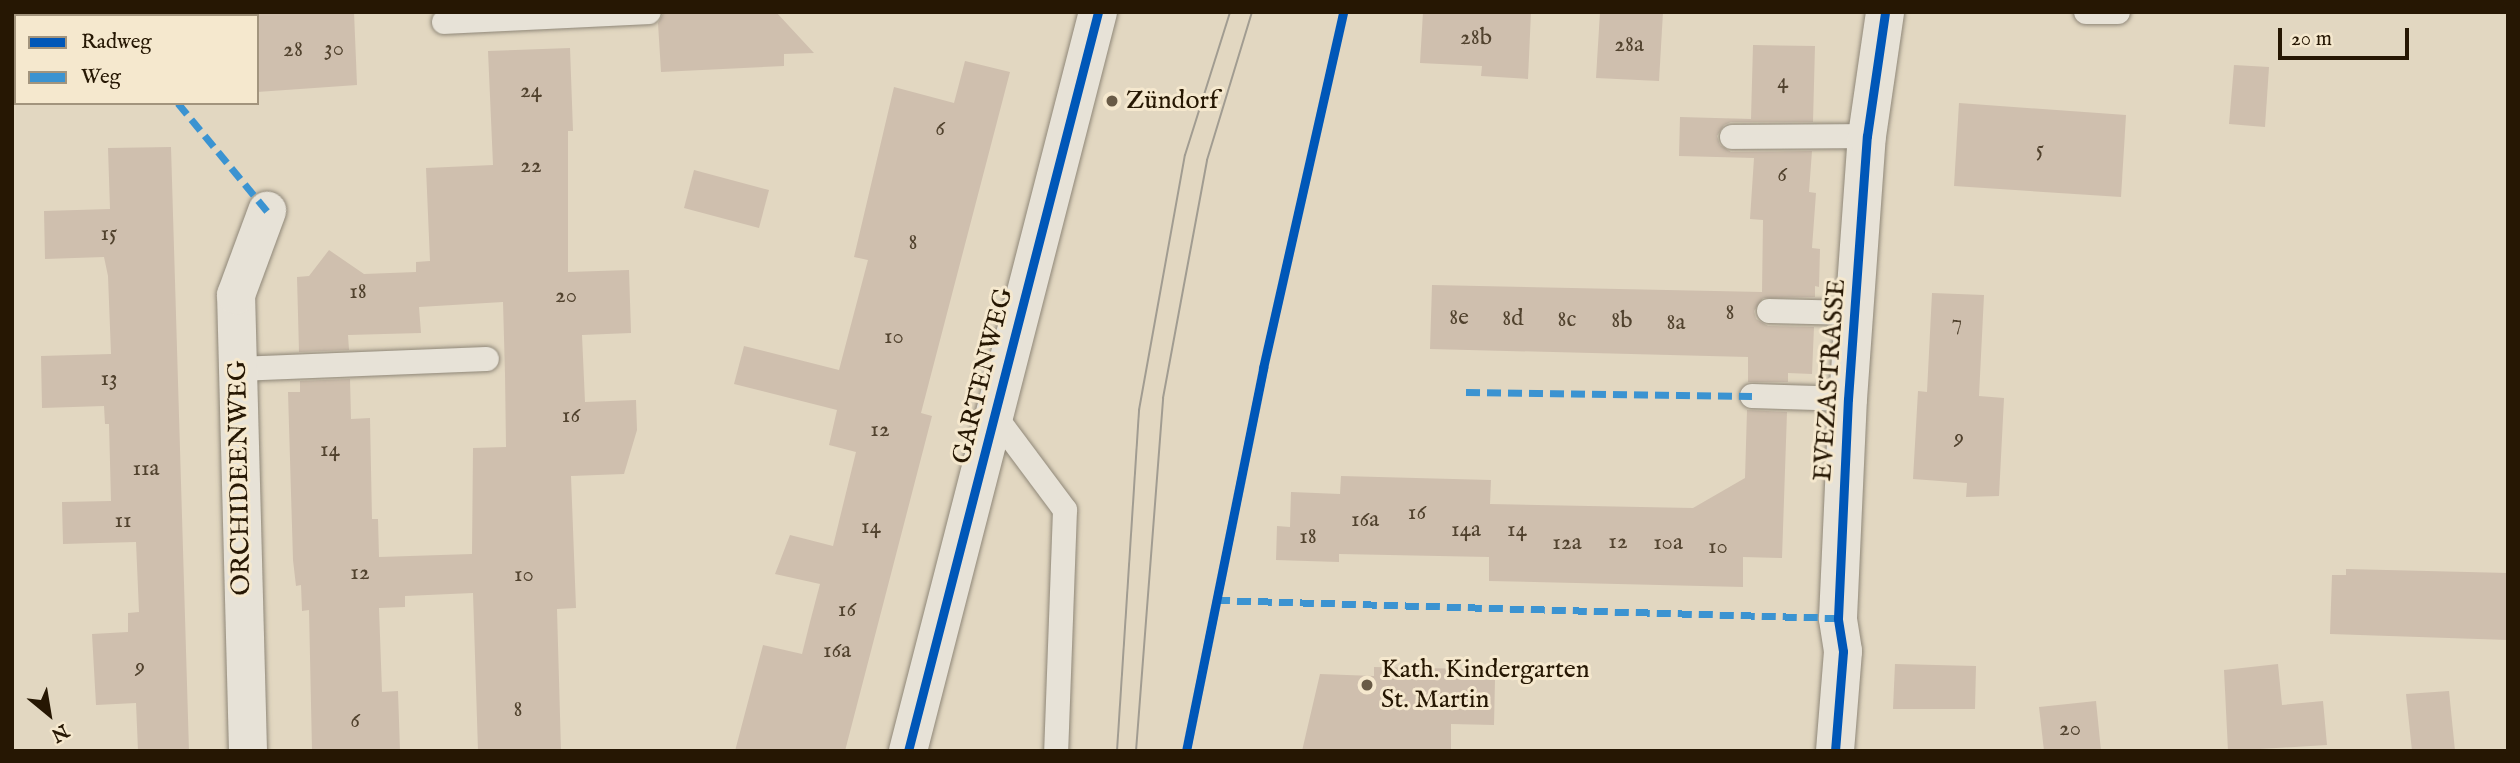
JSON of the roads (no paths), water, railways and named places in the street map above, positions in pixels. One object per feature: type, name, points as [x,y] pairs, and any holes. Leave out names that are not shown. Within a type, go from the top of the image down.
[{"type":"street","name":"GARTENWEG","points":[[908,751],[1098,12]]},
{"type":"street","name":"EVEZASTRASSE","points":[[1835,751],[1843,650],[1838,618],[1848,399],[1867,136],[1885,12]]},
{"type":"street","name":"ORCHIDEENWEG","points":[[248,751],[236,295],[267,211]]},
{"type":"lane","points":[[444,22],[649,12]]},
{"type":"lane","points":[[2086,12],[2118,12]]},
{"type":"lane","points":[[1732,138],[1867,136]]},
{"type":"lane","points":[[1769,312],[1854,313]]},
{"type":"lane","points":[[237,369],[487,359]]},
{"type":"lane","points":[[1752,396],[1848,399]]},
{"type":"lane","points":[[995,416],[1066,510],[1056,751]]},
{"type":"tram line","points":[[1117,751],[1139,410],[1185,155],[1230,12]]},
{"type":"tram line","points":[[1136,751],[1163,398],[1207,160],[1252,12]]},
{"type":"place","name":"Zündorf","points":[[1112,101]]},
{"type":"place","name":"Kath. Kindergarten St. Martin","points":[[1367,685]]}]
